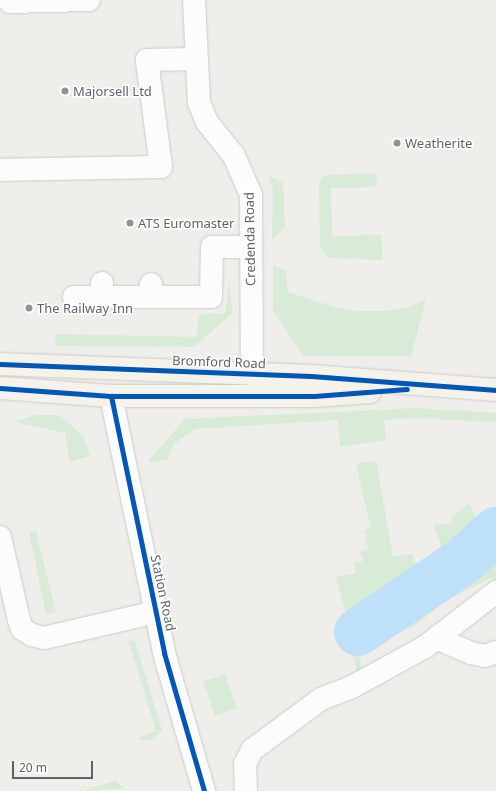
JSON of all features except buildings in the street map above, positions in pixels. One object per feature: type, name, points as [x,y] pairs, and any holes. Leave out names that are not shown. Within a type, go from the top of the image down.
[{"type":"main road","name":"Bromford Road","points":[[0,364],[133,371],[311,376],[437,387],[496,390]]},
{"type":"main road","points":[[111,396],[117,378],[133,371]]},
{"type":"main road","points":[[234,396],[247,386],[252,374],[262,385],[303,386],[314,396]]},
{"type":"main road","points":[[0,376],[104,382],[111,396]]},
{"type":"main road","name":"Bromford Road","points":[[0,388],[111,396],[314,396],[437,387]]},
{"type":"street","points":[[10,2],[89,0]]},
{"type":"street","name":"Credenda Road","points":[[194,0],[199,103],[207,122],[238,162],[251,195],[252,374]]},
{"type":"street","points":[[0,170],[161,167],[147,60],[197,59]]},
{"type":"street","points":[[74,297],[101,290],[150,291],[211,297],[212,247],[251,246]]},
{"type":"street","name":"Station Road","points":[[111,396],[156,612],[204,791]]},
{"type":"street","points":[[0,537],[19,620],[22,629],[32,635],[44,638],[156,612]]},
{"type":"street","points":[[246,791],[245,764],[252,750],[321,699],[350,688],[436,638],[491,600]]},
{"type":"street","points":[[436,638],[471,653],[485,656],[496,652]]},
{"type":"green space","points":[[376,173],[377,187],[331,188],[332,236],[381,235],[383,260],[328,258],[320,247],[319,182],[325,175]]},
{"type":"green space","points":[[269,176],[283,182],[285,227],[272,240],[273,189]]},
{"type":"green space","points":[[273,266],[286,270],[288,292],[331,306],[355,311],[384,311],[407,308],[426,299],[411,356],[303,356],[273,310]]},
{"type":"green space","points":[[229,282],[233,313],[193,347],[55,346],[56,334],[196,337],[199,314],[225,313]]},
{"type":"green space","points":[[415,408],[496,413],[496,422],[415,418],[384,420],[386,440],[340,447],[338,420],[195,429],[174,444],[168,459],[150,463],[149,460],[185,419]]},
{"type":"green space","points":[[36,415],[59,415],[84,437],[90,456],[70,462],[65,433],[14,422]]},
{"type":"green space","points":[[376,460],[393,557],[412,554],[420,577],[444,556],[434,525],[452,523],[452,517],[469,503],[480,526],[496,511],[496,581],[491,578],[444,602],[415,626],[360,649],[361,674],[358,675],[352,654],[356,653],[336,577],[356,573],[354,563],[363,561],[360,552],[368,549],[364,530],[371,528],[356,464]]},
{"type":"green space","points":[[36,531],[56,612],[46,614],[29,532]]},
{"type":"green space","points":[[128,640],[135,641],[162,730],[151,740],[140,740],[139,737],[156,731]]},
{"type":"green space","points":[[225,674],[237,708],[215,716],[203,681]]},
{"type":"green space","points":[[116,781],[124,788],[86,791],[86,789]]},
{"type":"waterway","points":[[358,632],[463,561],[496,531]]},
{"type":"cycle path","points":[[0,364],[311,376],[496,390]]},
{"type":"cycle path","points":[[0,388],[111,396],[314,396],[407,389]]},
{"type":"cycle path","points":[[111,396],[164,653],[204,791]]},
{"type":"place","name":"Majorsell Ltd","points":[[65,91]]},
{"type":"place","name":"Weatherite","points":[[397,143]]},
{"type":"place","name":"ATS Euromaster","points":[[130,223]]},
{"type":"place","name":"The Railway Inn","points":[[29,308]]}]
